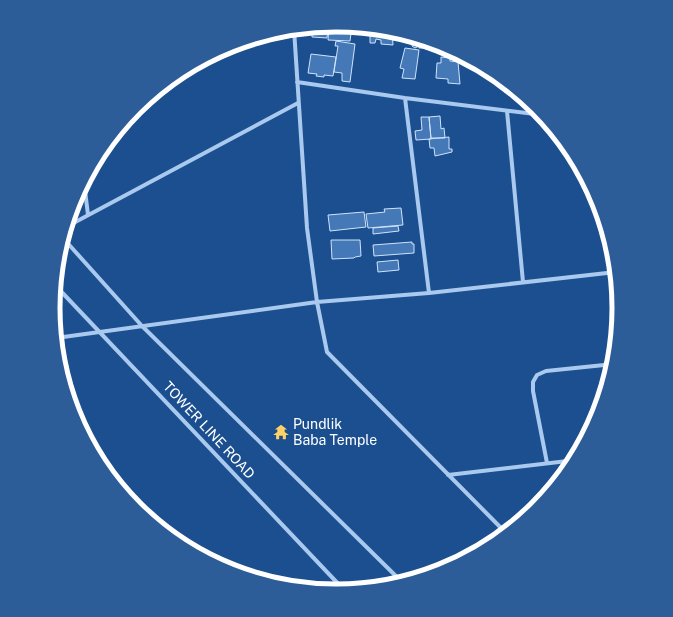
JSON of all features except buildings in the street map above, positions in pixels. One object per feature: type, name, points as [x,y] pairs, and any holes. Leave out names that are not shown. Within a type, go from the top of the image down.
[{"type":"street","points":[[294,35],[307,228],[316,302],[328,352],[503,530]]},
{"type":"street","points":[[297,82],[405,98],[533,114]]},
{"type":"street","points":[[405,98],[429,293]]},
{"type":"street","points":[[74,223],[298,103]]},
{"type":"street","points":[[507,111],[523,282]]},
{"type":"street","points":[[85,194],[88,215]]},
{"type":"street","points":[[68,243],[142,326],[398,578]]},
{"type":"street","points":[[62,337],[102,333],[316,302],[429,293],[611,273]]},
{"type":"street","name":"TOWER LINE ROAD","points":[[61,291],[339,585]]},
{"type":"street","points":[[546,463],[533,391],[533,382],[537,374],[546,371],[607,365]]},
{"type":"street","points":[[448,475],[567,461]]},
{"type":"place","name":"Pundlik Baba Temple","points":[[281,432]]}]
